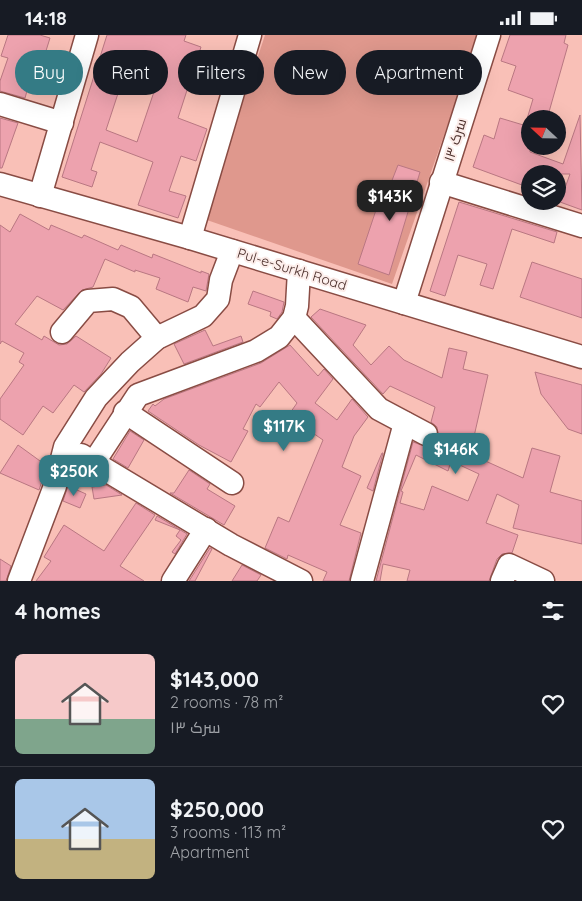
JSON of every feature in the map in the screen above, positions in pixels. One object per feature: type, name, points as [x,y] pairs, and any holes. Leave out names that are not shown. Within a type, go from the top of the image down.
[{"type":"street","points":[[40,196],[87,35]]},
{"type":"street","points":[[190,238],[250,35]]},
{"type":"street","name":"سرک ۱۳","points":[[404,303],[489,35]]},
{"type":"street","points":[[0,104],[62,123]]},
{"type":"street","points":[[441,182],[582,226]]},
{"type":"street","name":"Pul-e-Surkh Road","points":[[0,184],[190,238],[582,357]]},
{"type":"street","points":[[19,581],[55,486],[65,447],[96,399],[130,362],[157,338],[203,316],[218,299],[221,279],[232,251]]},
{"type":"street","points":[[94,462],[125,412],[138,395],[256,351],[279,337],[294,318],[298,306],[299,271]]},
{"type":"street","points":[[62,333],[88,301],[113,299],[131,307],[157,338]]},
{"type":"street","points":[[294,318],[379,409],[426,434]]},
{"type":"street","points":[[125,412],[232,483]]},
{"type":"street","points":[[362,581],[405,423]]},
{"type":"street","points":[[65,447],[94,462],[230,545],[292,579]]},
{"type":"street","points":[[173,581],[206,529]]},
{"type":"street","points":[[502,581],[509,565],[543,581]]},
{"type":"shaded area","points":[[265,35],[479,35],[474,50],[356,50],[356,95],[458,95],[392,284],[204,219],[245,95],[264,95],[264,50],[260,50]]},
{"type":"building","points":[[8,35],[40,35],[50,38],[46,50],[15,50],[15,95],[26,95],[25,98],[0,91],[0,81],[8,58],[1,56]]},
{"type":"building","points":[[107,35],[186,35],[184,41],[201,47],[200,50],[178,50],[178,95],[185,95],[178,118],[207,129],[196,161],[181,156],[169,191],[186,196],[178,218],[138,205],[153,162],[100,142],[91,170],[97,172],[92,187],[62,177],[93,79],[93,95],[117,95],[106,130],[137,142],[153,95],[168,95],[168,50],[102,50]]},
{"type":"building","points":[[510,35],[566,35],[564,43],[568,45],[550,110],[530,110],[533,99],[508,90],[516,66],[501,61]]},
{"type":"building","points":[[580,115],[582,210],[566,204],[566,185],[570,174],[566,174],[566,165],[521,165],[521,185],[473,167],[484,135],[494,139],[500,118],[521,124],[521,155],[538,155],[563,164]]},
{"type":"building","points":[[0,118],[18,123],[2,168],[0,168]]},
{"type":"building","points":[[398,165],[420,172],[389,275],[358,264],[378,204],[382,206]]},
{"type":"building","points":[[459,202],[557,232],[554,243],[512,229],[493,289],[480,285],[487,264],[458,255],[445,296],[430,291]]},
{"type":"building","points":[[20,214],[49,230],[51,225],[82,238],[84,235],[118,250],[121,245],[152,258],[153,254],[201,273],[201,271],[209,274],[206,291],[193,287],[188,302],[156,289],[160,278],[135,270],[135,272],[105,259],[93,287],[82,290],[63,310],[37,296],[15,324],[42,340],[44,336],[59,345],[67,344],[76,336],[111,358],[101,374],[84,392],[74,385],[53,413],[43,406],[23,435],[0,419],[0,399],[24,365],[19,362],[24,353],[2,341],[0,344],[0,225],[10,232]]},
{"type":"building","points":[[532,262],[582,279],[582,318],[520,297]]},
{"type":"building","points":[[253,291],[284,302],[282,312],[277,319],[270,316],[271,312],[248,304]]},
{"type":"building","points":[[320,309],[366,325],[353,345],[371,365],[389,346],[404,360],[442,378],[449,348],[467,352],[463,369],[488,375],[470,454],[523,478],[532,448],[560,456],[550,492],[582,501],[582,544],[513,528],[519,505],[497,494],[486,523],[518,535],[512,553],[502,554],[497,559],[489,581],[407,581],[410,570],[383,564],[380,581],[376,581],[413,442],[427,447],[433,445],[438,440],[437,427],[431,422],[435,407],[390,386],[383,394],[311,317]],"holes":[[[416,455],[448,471],[451,461],[479,474],[468,501],[432,486],[424,510],[400,503],[403,492],[401,491]]]},
{"type":"building","points":[[205,330],[213,346],[241,336],[243,342],[184,364],[174,344]]},
{"type":"building","points":[[290,345],[318,376],[324,369],[333,379],[315,403],[337,420],[352,399],[368,417],[354,436],[342,467],[361,476],[340,525],[361,533],[349,581],[323,581],[327,572],[288,555],[287,559],[265,548],[278,517],[289,522],[323,440],[288,416],[297,403],[279,382],[260,407],[256,404],[243,429],[248,431],[231,462],[199,445],[148,411],[153,404],[155,406],[164,399],[261,363]]},
{"type":"building","points":[[535,372],[582,385],[582,434],[568,429],[541,394]]},
{"type":"building","points":[[130,431],[144,440],[128,468],[113,459]]},
{"type":"building","points":[[18,445],[47,466],[39,490],[0,473]]},
{"type":"building","points":[[383,453],[373,491],[367,488]]},
{"type":"building","points":[[189,470],[210,484],[207,489],[235,506],[224,525],[170,493],[174,493]]},
{"type":"building","points":[[106,485],[122,495],[94,499],[92,487]]},
{"type":"building","points":[[68,486],[86,494],[80,508],[63,501]]},
{"type":"building","points":[[136,503],[155,515],[120,566],[144,581],[36,581],[51,561],[44,557],[64,525],[104,551]]},
{"type":"building","points":[[157,516],[187,534],[175,554],[172,552],[181,540],[176,536],[180,530],[155,520]]},
{"type":"building","points":[[210,548],[212,549],[195,581],[189,581]]},
{"type":"building","points":[[0,559],[11,566],[6,581],[0,581]]},
{"type":"building","points":[[242,565],[261,575],[257,581],[232,581]]}]
